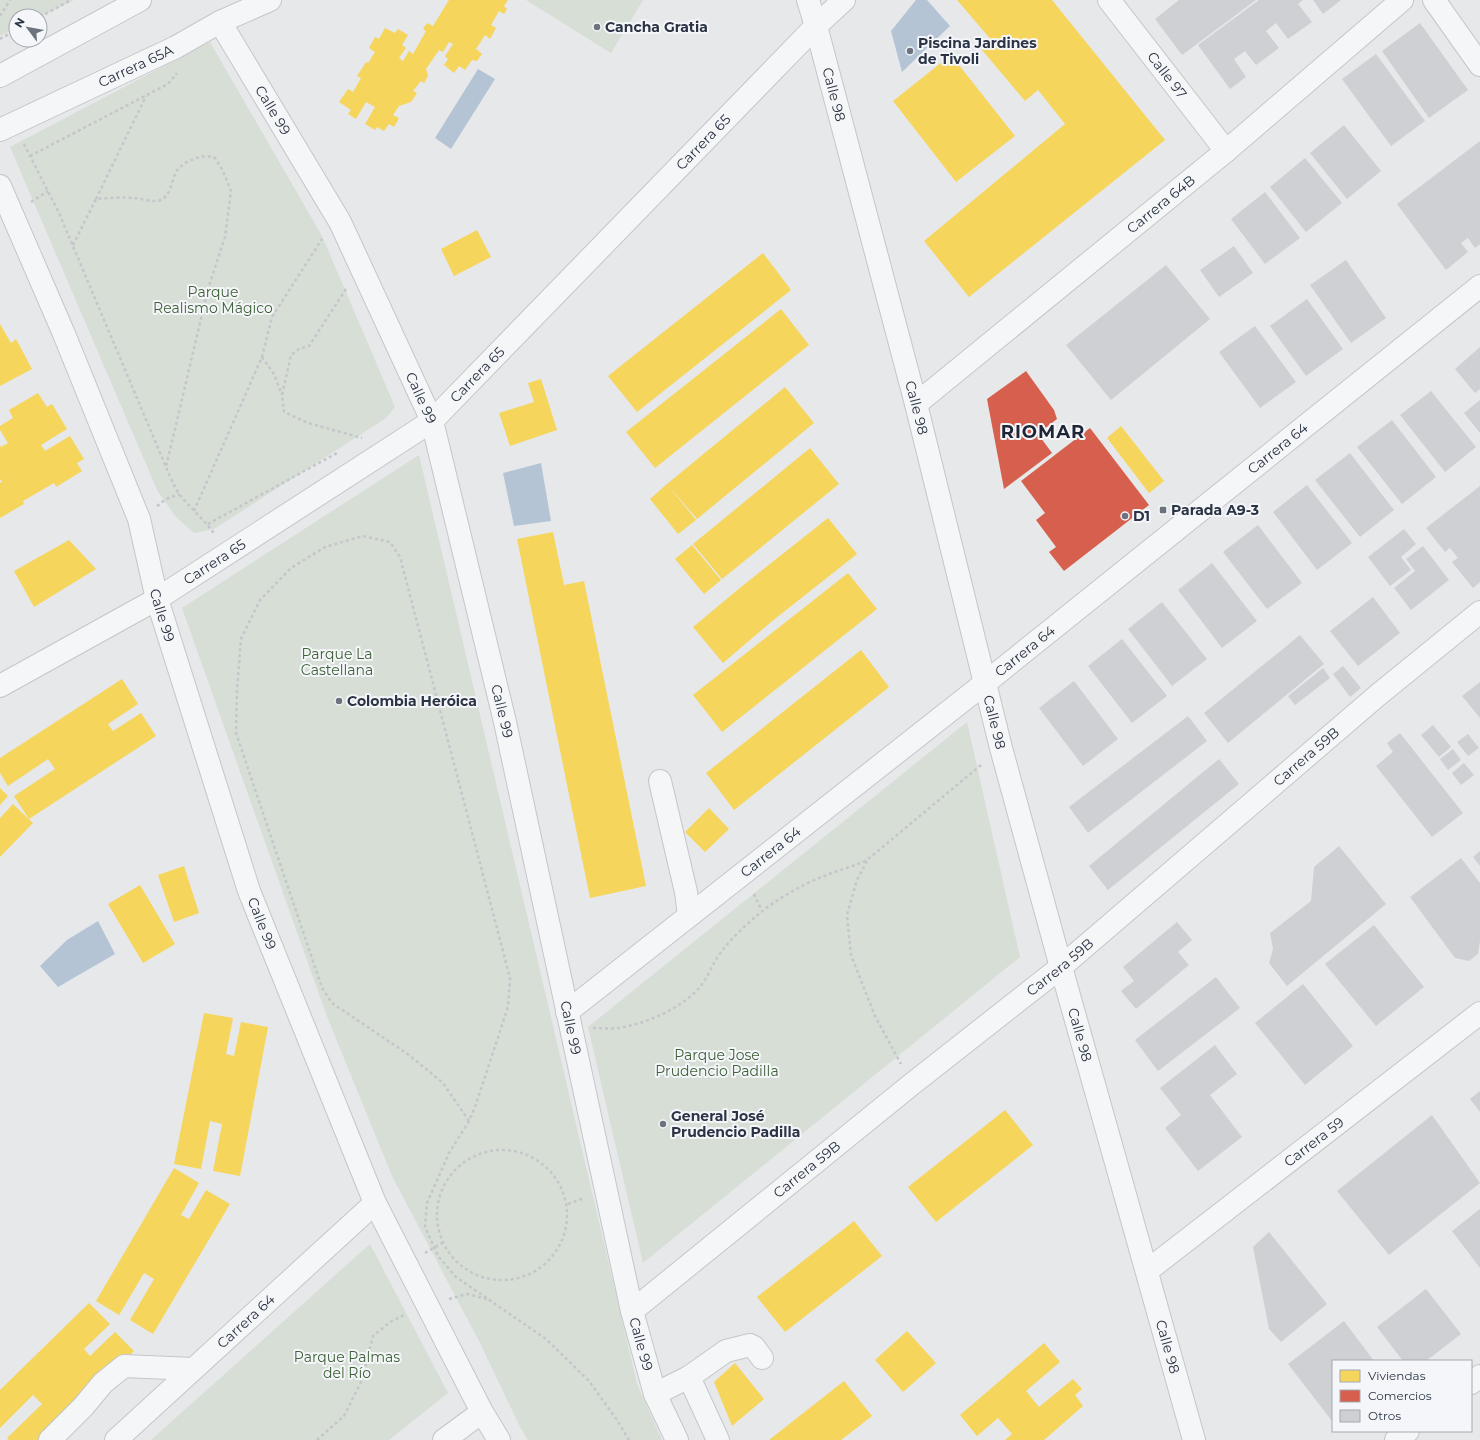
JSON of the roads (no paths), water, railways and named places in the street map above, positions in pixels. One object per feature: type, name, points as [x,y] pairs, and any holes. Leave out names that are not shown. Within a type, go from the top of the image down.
[{"type":"street","points":[[0,76],[140,0]]},
{"type":"street","name":"Carrera 65A","points":[[7,127],[176,48],[220,22],[270,0]]},
{"type":"street","name":"Calle 98","points":[[808,0],[916,404],[1001,748],[1194,1440]]},
{"type":"street","name":"Carrera 65","points":[[0,686],[157,599],[432,421],[816,26],[844,0]]},
{"type":"street","name":"Calle 97","points":[[1109,0],[1226,151]]},
{"type":"street","name":"Carrera 64B","points":[[916,404],[1226,151],[1402,0]]},
{"type":"street","points":[[1434,0],[1480,65]]},
{"type":"street","name":"Calle 99","points":[[220,22],[340,222],[432,421],[504,722],[632,1311],[655,1394],[677,1440]]},
{"type":"street","name":"Calle 99","points":[[0,186],[64,334],[139,518],[157,599],[249,891],[375,1203],[482,1412],[499,1440]]},
{"type":"street","name":"Carrera 64","points":[[568,1019],[689,915],[985,683],[1480,286]]},
{"type":"street","name":"Carrera 59B","points":[[632,1311],[912,1084],[1061,967],[1378,695],[1480,612]]},
{"type":"street","points":[[660,781],[686,892],[689,915]]},
{"type":"street","name":"Carrera 59","points":[[1147,1271],[1480,1013]]},
{"type":"street","name":"Carrera 64","points":[[116,1440],[375,1203]]},
{"type":"street","points":[[655,1394],[688,1377],[726,1351],[750,1345],[754,1347],[762,1358]]},
{"type":"street","points":[[50,1440],[83,1407],[103,1383],[124,1366],[194,1369]]},
{"type":"street","points":[[1472,1382],[1480,1376]]},
{"type":"street","points":[[688,1377],[718,1440]]},
{"type":"street","points":[[444,1440],[482,1412]]},
{"type":"street","points":[[1396,1440],[1407,1432]]},
{"type":"water","name":"Piscina Jardines de Tivoli","points":[[916,0],[927,0],[950,26],[902,72],[891,31]]},
{"type":"water","points":[[478,69],[495,79],[451,149],[435,138]]},
{"type":"water","points":[[541,463],[551,521],[514,526],[503,473]]},
{"type":"water","points":[[98,921],[115,954],[58,987],[40,966],[67,940]]},
{"type":"place","name":"Cancha Gratia","points":[[597,27]]},
{"type":"place","name":"Piscina Jardines de Tivoli","points":[[910,51]]},
{"type":"place","name":"Parada A9-3","points":[[1163,510]]},
{"type":"place","name":"D1","points":[[1125,516]]},
{"type":"place","name":"Colombia Heróica","points":[[339,701]]},
{"type":"place","name":"General José Prudencio Padilla","points":[[663,1124]]},
{"type":"district","name":"RIOMAR","points":[[1043,432]]},
{"type":"park label","name":"Parque Realismo Mágico","points":[[213,300]]},
{"type":"park label","name":"Parque La Castellana","points":[[337,662]]},
{"type":"park label","name":"Parque Jose Prudencio Padilla","points":[[717,1064]]},
{"type":"park label","name":"Parque Palmas del Río","points":[[347,1366]]}]
